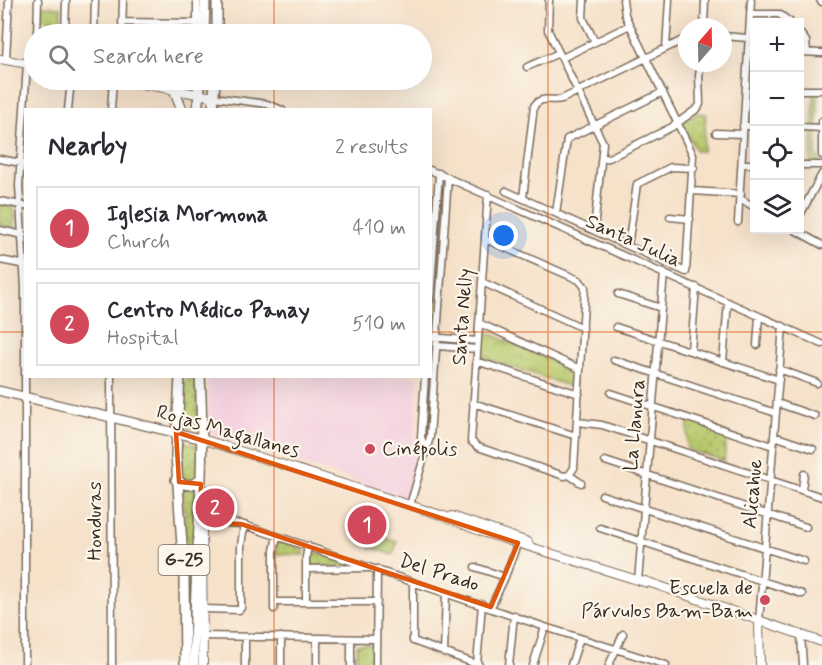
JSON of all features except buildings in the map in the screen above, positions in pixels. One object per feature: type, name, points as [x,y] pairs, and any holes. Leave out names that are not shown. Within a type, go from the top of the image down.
[{"type":"main road","points":[[204,24],[205,0]]},
{"type":"main road","points":[[217,0],[217,24]]},
{"type":"main road","points":[[174,90],[181,108]]},
{"type":"main road","points":[[197,108],[199,90]]},
{"type":"main road","points":[[212,108],[214,90]]},
{"type":"main road","name":"G-25","points":[[182,378],[176,432],[176,480],[184,570],[185,665]]},
{"type":"main road","name":"G-25","points":[[194,665],[202,440],[197,379]]},
{"type":"main road","name":"Rojas Magallanes","points":[[0,391],[202,440]]},
{"type":"main road","points":[[176,480],[188,485],[201,479]]},
{"type":"street","points":[[9,0],[3,60],[24,63]]},
{"type":"street","points":[[37,24],[38,0]]},
{"type":"street","points":[[65,24],[66,0]]},
{"type":"street","points":[[94,0],[94,24]]},
{"type":"street","points":[[123,0],[122,22],[197,23],[197,0]]},
{"type":"street","points":[[549,0],[548,26],[603,143],[594,230]]},
{"type":"street","points":[[584,0],[583,18],[595,42]]},
{"type":"street","points":[[623,0],[624,12],[692,151],[694,168],[690,219],[669,217]]},
{"type":"street","points":[[666,48],[669,0]]},
{"type":"street","points":[[704,18],[705,0]]},
{"type":"street","points":[[750,47],[748,38],[751,0]]},
{"type":"street","points":[[750,14],[779,14],[784,18]]},
{"type":"street","points":[[527,67],[595,42],[630,25]]},
{"type":"street","points":[[732,37],[748,38]]},
{"type":"street","points":[[804,38],[807,52],[822,53]]},
{"type":"street","points":[[523,198],[536,102],[544,99],[560,100],[678,42]]},
{"type":"street","points":[[738,222],[743,126],[750,59]]},
{"type":"street","points":[[602,159],[609,158],[678,122],[698,108],[700,72]]},
{"type":"street","points":[[29,108],[30,90]]},
{"type":"street","points":[[68,108],[70,90]]},
{"type":"street","points":[[111,108],[112,90]]},
{"type":"street","points":[[179,90],[267,104],[277,108]]},
{"type":"street","points":[[197,90],[198,94]]},
{"type":"street","points":[[804,90],[822,90]]},
{"type":"street","points":[[556,213],[567,139],[663,92]]},
{"type":"street","points":[[822,121],[822,155]]},
{"type":"street","points":[[743,126],[750,126]]},
{"type":"street","points":[[804,127],[822,128]]},
{"type":"street","points":[[716,133],[743,134]]},
{"type":"street","points":[[0,159],[23,163],[24,235],[0,230]]},
{"type":"street","points":[[742,164],[750,164]]},
{"type":"street","points":[[804,165],[822,165]]},
{"type":"street","points":[[628,246],[637,184],[673,167],[694,168]]},
{"type":"street","name":"Santa Julia","points":[[432,171],[822,344]]},
{"type":"street","points":[[432,275],[440,173]]},
{"type":"street","points":[[804,208],[822,174]]},
{"type":"street","points":[[410,505],[430,437],[437,346],[434,338],[448,177]]},
{"type":"street","name":"Santa Julia","points":[[506,191],[686,272],[690,219]]},
{"type":"street","points":[[692,191],[741,196],[750,204]]},
{"type":"street","name":"Santa Nelly","points":[[488,194],[472,443],[478,447],[569,475]]},
{"type":"street","points":[[0,201],[22,205]]},
{"type":"street","points":[[802,234],[822,245]]},
{"type":"street","points":[[485,238],[579,280],[584,286],[586,293],[578,422],[573,470],[569,475],[573,480],[581,483]]},
{"type":"street","points":[[0,260],[24,265]]},
{"type":"street","name":"La Llanura","points":[[638,580],[664,273]]},
{"type":"street","points":[[482,282],[584,328]]},
{"type":"street","points":[[691,351],[696,287]]},
{"type":"street","points":[[618,294],[661,308]]},
{"type":"street","points":[[723,362],[728,302]]},
{"type":"street","points":[[757,345],[759,315]]},
{"type":"street","points":[[479,324],[580,369]]},
{"type":"street","name":"Alicahue","points":[[760,665],[759,621],[783,326]]},
{"type":"street","points":[[616,327],[778,380]]},
{"type":"street","points":[[434,338],[478,341]]},
{"type":"street","points":[[437,346],[477,349]]},
{"type":"street","points":[[614,360],[776,413]]},
{"type":"street","points":[[476,361],[579,394]]},
{"type":"street","points":[[779,369],[817,383]]},
{"type":"street","points":[[25,378],[25,665]]},
{"type":"street","name":"Honduras","points":[[111,378],[112,665]]},
{"type":"street","points":[[425,378],[421,437],[425,450]]},
{"type":"street","points":[[611,393],[773,446]]},
{"type":"street","points":[[473,403],[576,436]]},
{"type":"street","points":[[777,403],[815,416]]},
{"type":"street","points":[[578,422],[602,425],[822,496]]},
{"type":"street","points":[[774,436],[813,449]]},
{"type":"street","name":"Rojas Magallanes","points":[[202,440],[444,516],[462,518],[537,548],[822,642]]},
{"type":"street","points":[[605,461],[806,527]]},
{"type":"street","points":[[802,490],[804,474]]},
{"type":"street","points":[[603,495],[804,561]]},
{"type":"street","points":[[200,522],[203,542],[203,665]]},
{"type":"street","name":"Del Prado","points":[[200,522],[231,522],[244,525],[649,662],[666,665]]},
{"type":"street","points":[[203,609],[239,610],[241,608],[241,546],[244,525]]},
{"type":"street","points":[[600,528],[802,594]]},
{"type":"street","points":[[277,536],[274,551],[274,606],[306,602],[377,602]]},
{"type":"street","points":[[491,608],[506,577],[519,541]]},
{"type":"street","points":[[306,602],[308,546]]},
{"type":"street","points":[[475,567],[506,577]]},
{"type":"street","points":[[306,569],[375,569],[376,665]]},
{"type":"street","points":[[413,582],[413,641],[478,664],[482,604]]},
{"type":"street","points":[[444,653],[446,592]]},
{"type":"street","points":[[509,665],[514,615]]},
{"type":"street","points":[[533,665],[545,627]]},
{"type":"street","points":[[609,665],[623,634]]},
{"type":"street","points":[[801,635],[803,665]]},
{"type":"street","points":[[203,636],[376,639]]},
{"type":"street","points":[[245,637],[245,665]]},
{"type":"street","points":[[281,638],[281,665]]},
{"type":"street","points":[[316,638],[317,665]]},
{"type":"street","points":[[571,665],[580,638]]},
{"type":"street","points":[[351,639],[351,665]]},
{"type":"highlighted area","points":[[176,432],[518,543],[491,607],[241,524],[200,522],[201,484],[179,482]]},
{"type":"shaded area","points":[[207,378],[418,378],[414,470],[405,497],[210,434]]},
{"type":"green space","points":[[42,6],[61,7],[61,22],[41,19]]},
{"type":"green space","points":[[814,93],[818,93],[816,153],[821,164],[811,163]]},
{"type":"green space","points":[[696,113],[706,114],[703,151],[696,151],[682,123]]},
{"type":"green space","points":[[442,182],[446,184],[435,335],[432,334]]},
{"type":"green space","points":[[0,203],[14,206],[16,229],[0,225]]},
{"type":"green space","points":[[484,331],[573,370],[574,386],[481,357]]},
{"type":"green space","points":[[428,378],[431,378],[425,442],[423,436]]},
{"type":"green space","points":[[186,379],[192,379],[197,383],[198,430],[180,425],[183,383]]},
{"type":"green space","points":[[688,420],[727,433],[724,461],[687,449]]},
{"type":"green space","points":[[182,441],[199,446],[199,479],[187,482],[183,479]]},
{"type":"green space","points":[[183,488],[195,490],[199,488],[190,615],[190,665],[186,665],[188,559]]},
{"type":"green space","points":[[374,535],[397,542],[393,555],[370,547]]},
{"type":"green space","points":[[277,541],[304,549],[304,555],[277,554]]},
{"type":"green space","points":[[310,551],[361,567],[309,566]]},
{"type":"green space","points":[[372,644],[371,665],[356,665],[357,645]]},
{"type":"place","name":"Cinépolis","points":[[370,449]]},
{"type":"place","name":"Centro Médico Panay","points":[[215,508]]},
{"type":"place","name":"Iglesia Mormona","points":[[367,525]]},
{"type":"place","name":"Escuela de Párvulos Bam-Bam","points":[[765,600]]}]
